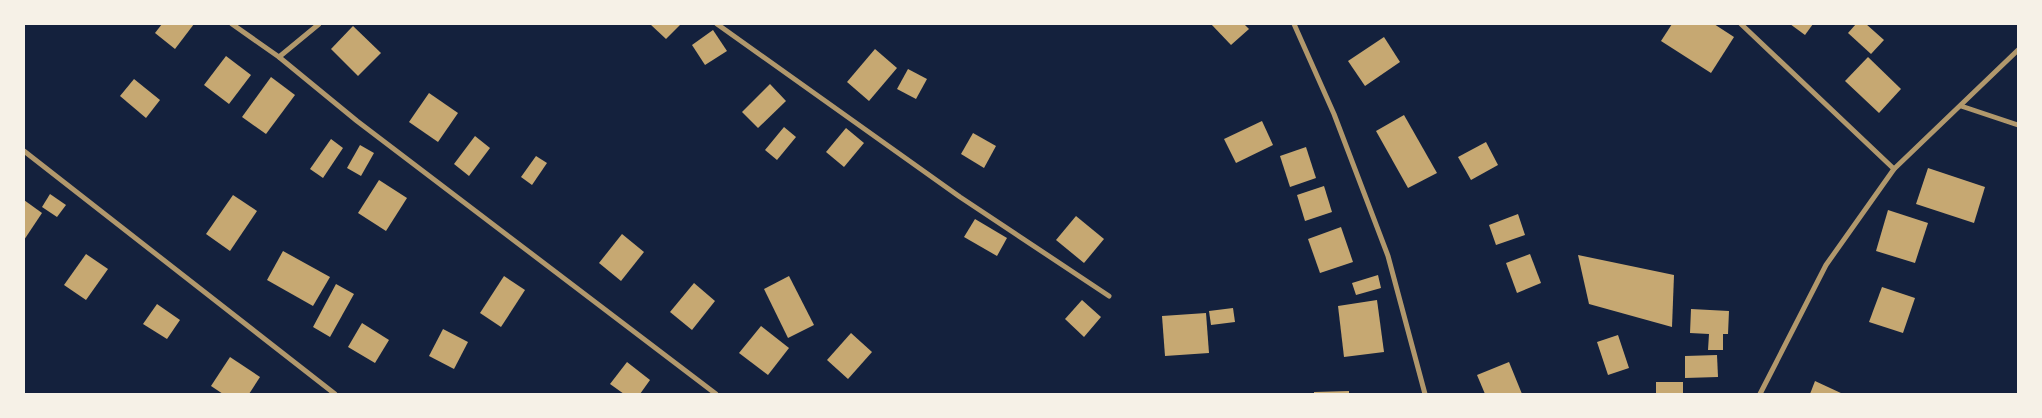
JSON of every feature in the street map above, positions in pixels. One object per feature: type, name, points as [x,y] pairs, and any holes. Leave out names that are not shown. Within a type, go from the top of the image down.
[{"type":"street","points":[[232,24],[279,57],[364,127],[716,394]]},
{"type":"street","points":[[279,57],[319,24]]},
{"type":"street","points":[[716,24],[960,197],[1109,296]]},
{"type":"street","points":[[1294,24],[1334,114],[1388,256],[1425,394]]},
{"type":"street","points":[[1740,24],[1894,169]]},
{"type":"street","points":[[1760,394],[1826,265],[1894,169],[2018,50]]},
{"type":"street","points":[[1960,106],[2018,125]]},
{"type":"street","points":[[24,151],[335,394]]},
{"type":"building","points":[[162,24],[194,24],[175,49],[155,33]]},
{"type":"building","points":[[650,24],[681,24],[666,39]]},
{"type":"building","points":[[1211,24],[1244,24],[1249,29],[1231,45]]},
{"type":"building","points":[[1672,24],[1714,24],[1734,37],[1711,73],[1661,41]]},
{"type":"building","points":[[1790,24],[1813,24],[1805,35]]},
{"type":"building","points":[[1856,24],[1866,24],[1884,40],[1871,54],[1848,33]]},
{"type":"building","points":[[353,26],[381,53],[358,76],[331,49]]},
{"type":"building","points":[[713,30],[727,51],[705,65],[692,45]]},
{"type":"building","points":[[1384,37],[1400,62],[1365,86],[1348,61]]},
{"type":"building","points":[[875,49],[897,68],[869,101],[847,82]]},
{"type":"building","points":[[226,56],[251,75],[229,104],[204,85]]},
{"type":"building","points":[[1868,57],[1901,89],[1879,113],[1845,81]]},
{"type":"building","points":[[908,69],[927,79],[916,99],[897,89]]},
{"type":"building","points":[[271,77],[295,95],[266,134],[242,117]]},
{"type":"building","points":[[134,79],[160,100],[146,118],[120,96]]},
{"type":"building","points":[[770,84],[786,101],[758,128],[742,112]]},
{"type":"building","points":[[429,93],[458,113],[438,142],[409,122]]},
{"type":"building","points":[[1404,115],[1437,173],[1408,188],[1376,131]]},
{"type":"building","points":[[1262,121],[1273,145],[1236,163],[1224,139]]},
{"type":"building","points":[[784,127],[796,137],[777,160],[765,150]]},
{"type":"building","points":[[846,128],[864,143],[844,167],[826,152]]},
{"type":"building","points":[[973,133],[996,146],[984,168],[961,154]]},
{"type":"building","points":[[475,136],[490,148],[469,176],[454,164]]},
{"type":"building","points":[[331,139],[343,148],[323,178],[310,169]]},
{"type":"building","points":[[1486,142],[1498,165],[1471,180],[1458,157]]},
{"type":"building","points":[[360,145],[374,153],[361,176],[347,168]]},
{"type":"building","points":[[1306,147],[1316,178],[1290,187],[1280,156]]},
{"type":"building","points":[[536,156],[547,163],[532,185],[521,177]]},
{"type":"building","points":[[1928,168],[1985,187],[1974,223],[1916,204]]},
{"type":"building","points":[[379,180],[407,198],[386,231],[358,213]]},
{"type":"building","points":[[1324,186],[1332,212],[1305,221],[1297,195]]},
{"type":"building","points":[[50,194],[66,205],[57,217],[42,207]]},
{"type":"building","points":[[233,195],[257,211],[230,251],[206,234]]},
{"type":"building","points":[[24,200],[42,213],[24,240]]},
{"type":"building","points":[[1888,210],[1928,223],[1915,263],[1876,251]]},
{"type":"building","points":[[1518,214],[1525,235],[1496,245],[1489,225]]},
{"type":"building","points":[[1076,216],[1104,239],[1084,263],[1056,240]]},
{"type":"building","points":[[975,219],[1007,238],[997,256],[964,237]]},
{"type":"building","points":[[1341,227],[1353,262],[1320,273],[1308,239]]},
{"type":"building","points":[[622,234],[644,252],[621,281],[599,263]]},
{"type":"building","points":[[283,251],[330,277],[313,306],[267,280]]},
{"type":"building","points":[[86,254],[108,269],[86,300],[64,285]]},
{"type":"building","points":[[1530,254],[1541,283],[1517,293],[1506,263]]},
{"type":"building","points":[[1578,255],[1674,275],[1672,327],[1589,304]]},
{"type":"building","points":[[1378,275],[1381,288],[1356,295],[1352,283]]},
{"type":"building","points":[[504,276],[525,290],[501,327],[480,313]]},
{"type":"building","points":[[789,276],[814,325],[788,338],[764,289]]},
{"type":"building","points":[[694,283],[715,301],[692,330],[670,312]]},
{"type":"building","points":[[336,284],[354,294],[330,337],[313,327]]},
{"type":"building","points":[[1882,287],[1915,298],[1903,333],[1869,322]]},
{"type":"building","points":[[1082,300],[1101,317],[1084,337],[1065,319]]},
{"type":"building","points":[[1377,300],[1384,352],[1344,357],[1338,306]]},
{"type":"building","points":[[157,304],[180,320],[167,339],[143,324]]},
{"type":"building","points":[[1233,308],[1235,322],[1211,325],[1209,311]]},
{"type":"building","points":[[1691,309],[1729,311],[1728,334],[1723,334],[1723,350],[1708,350],[1709,334],[1690,333]]},
{"type":"building","points":[[1206,313],[1209,353],[1165,356],[1162,316]]},
{"type":"building","points":[[362,323],[389,340],[375,363],[348,347]]},
{"type":"building","points":[[761,326],[789,348],[768,375],[739,353]]},
{"type":"building","points":[[443,329],[468,342],[454,369],[429,356]]},
{"type":"building","points":[[851,333],[872,352],[848,379],[827,360]]},
{"type":"building","points":[[1618,335],[1629,368],[1608,375],[1597,342]]},
{"type":"building","points":[[1717,355],[1718,377],[1685,378],[1685,356]]},
{"type":"building","points":[[230,357],[260,377],[249,394],[223,394],[211,386]]},
{"type":"building","points":[[627,362],[650,380],[640,394],[624,394],[610,384]]},
{"type":"building","points":[[1509,362],[1522,394],[1485,394],[1477,375]]},
{"type":"building","points":[[1815,381],[1843,394],[1810,394]]},
{"type":"building","points":[[1656,382],[1683,382],[1683,394],[1656,394]]},
{"type":"building","points":[[1349,391],[1349,394],[1314,394],[1314,392]]}]
